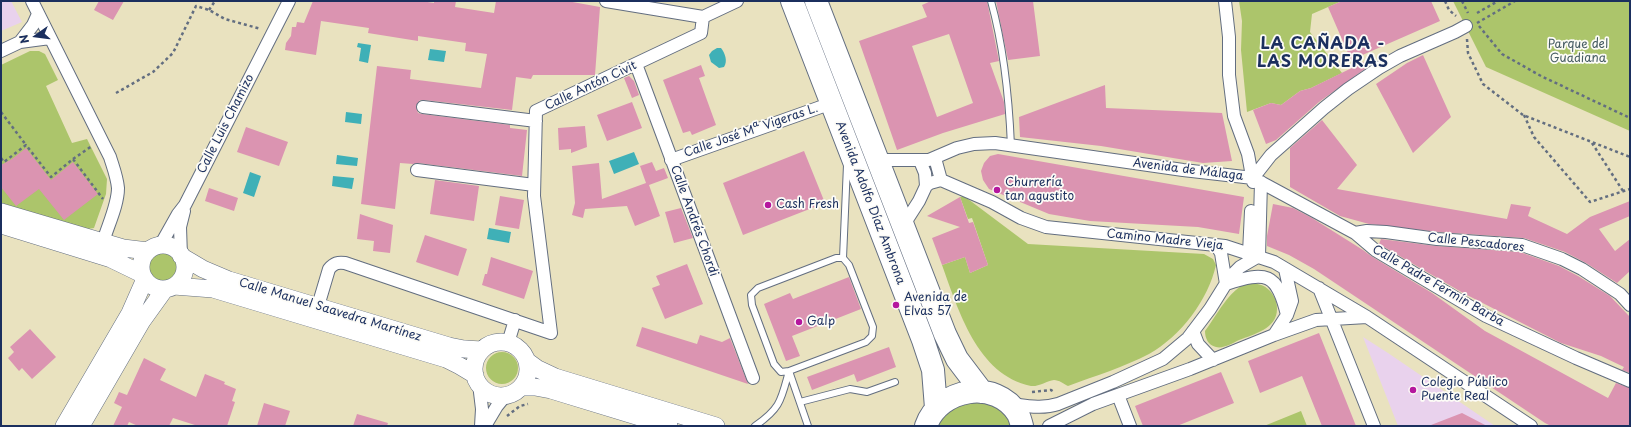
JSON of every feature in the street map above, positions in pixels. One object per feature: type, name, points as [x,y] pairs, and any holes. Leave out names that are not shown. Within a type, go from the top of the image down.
[{"type":"highway","name":"Avenida Adolfo Díaz Ambrona","points":[[792,1],[848,144],[933,370],[928,420]]},
{"type":"highway","name":"Avenida Adolfo Díaz Ambrona","points":[[816,1],[945,334],[957,359],[982,392]]},
{"type":"highway","points":[[928,420],[946,399],[967,392],[982,392],[994,395],[1008,403],[1018,414],[1022,426]]},
{"type":"main road","points":[[1,212],[123,248],[172,247],[184,261],[184,272],[179,282],[169,287],[142,321],[81,426]]},
{"type":"main road","points":[[1,226],[111,259],[144,277],[155,287],[169,287]]},
{"type":"main road","points":[[64,426],[130,313],[144,277],[142,262],[154,248]]},
{"type":"main road","name":"Calle Manuel Saavedra Martínez","points":[[181,256],[202,269],[229,280],[450,346],[464,349],[482,350]]},
{"type":"main road","name":"Calle Manuel Saavedra Martínez","points":[[169,287],[213,289],[251,300],[446,359],[460,366],[477,380]]},
{"type":"main road","points":[[494,343],[508,343],[516,346],[523,353],[527,361],[528,372],[521,387],[506,395],[498,396],[489,393],[477,380],[475,364],[482,350],[494,343]]},
{"type":"main road","points":[[527,361],[538,369],[555,377],[716,426]]},
{"type":"main road","points":[[521,387],[535,387],[551,390],[669,426]]},
{"type":"street","points":[[32,1],[110,157],[116,176],[118,189],[112,215],[103,242]]},
{"type":"street","name":"Calle Luis Chamizo","points":[[154,248],[185,205],[289,1]]},
{"type":"street","points":[[606,1],[703,17],[737,1]]},
{"type":"street","points":[[1008,403],[1032,407],[1053,406],[1113,382],[1163,359],[1188,338],[1230,277],[1254,254],[1257,180],[1234,116],[1229,75],[1229,37],[1226,1]]},
{"type":"street","points":[[20,42],[33,25],[38,14]]},
{"type":"street","name":"Calle Antón Civit","points":[[515,320],[551,333],[534,196],[536,111],[701,33],[703,17]]},
{"type":"street","name":"Avenida de Málaga","points":[[878,160],[920,161],[935,158],[957,148],[974,144],[995,143],[1257,180],[1271,155],[1348,89],[1400,56],[1471,24]]},
{"type":"street","points":[[1,50],[20,42],[50,38]]},
{"type":"street","name":"Calle Andrés Chordi","points":[[636,64],[753,378]]},
{"type":"street","name":"Calle José Mª Vigeras L.","points":[[671,160],[832,103]]},
{"type":"street","points":[[423,107],[536,120]]},
{"type":"street","points":[[926,186],[930,183],[941,180],[935,158]]},
{"type":"street","points":[[903,226],[919,201],[926,186],[926,173],[920,161]]},
{"type":"street","points":[[417,170],[534,185]]},
{"type":"street","name":"Camino Madre Vieja","points":[[941,180],[992,202],[1021,218],[1046,227],[1216,245],[1254,254],[1274,262],[1367,317],[1531,426]]},
{"type":"street","name":"Calle Padre Fermín Barba","points":[[1257,180],[1354,233],[1375,250],[1486,316],[1568,355],[1630,381]]},
{"type":"street","points":[[181,256],[180,227],[185,205]]},
{"type":"street","name":"Calle Pescadores","points":[[1354,233],[1367,231],[1386,232],[1437,239],[1522,245],[1562,259],[1582,269],[1620,294],[1630,305]]},
{"type":"street","points":[[1216,245],[1222,253],[1226,284]]},
{"type":"street","points":[[318,306],[329,269],[332,265],[341,262],[515,320],[508,343]]},
{"type":"street","points":[[1274,335],[1287,315],[1292,301],[1285,269]]},
{"type":"street","points":[[1226,284],[1254,276],[1268,278],[1278,286],[1283,298],[1287,315]]},
{"type":"street","points":[[1320,288],[1374,426]]},
{"type":"street","points":[[1050,426],[1093,404],[1316,320],[1367,317]]},
{"type":"street","points":[[1193,331],[1198,344],[1213,360]]},
{"type":"street","points":[[477,380],[482,409],[480,426]]},
{"type":"street","points":[[485,426],[497,406],[506,395]]},
{"type":"street","points":[[1118,395],[1130,426]]},
{"type":"lane","points":[[991,1],[1004,59],[1010,114],[1011,146]]},
{"type":"lane","points":[[843,258],[836,258],[758,288],[751,295],[752,305],[774,364],[780,372],[790,372],[866,342],[872,336],[873,327],[849,265],[843,258],[848,144]]},
{"type":"lane","points":[[790,372],[808,426]]},
{"type":"lane","points":[[755,426],[770,416],[781,401],[790,372]]},
{"type":"lane","points":[[800,402],[850,389],[867,392],[895,382]]},
{"type":"path","points":[[209,10],[215,1]]},
{"type":"path","points":[[1445,1],[1450,10],[1471,24],[1502,54],[1541,76],[1630,118]]},
{"type":"path","points":[[1462,1],[1471,24],[1468,53],[1483,84],[1524,115],[1630,157]]},
{"type":"path","points":[[1477,13],[1498,1]]},
{"type":"path","points":[[1471,24],[1515,1]]},
{"type":"path","points":[[116,93],[153,72],[173,53],[196,6],[209,10],[225,19],[274,31]]},
{"type":"path","points":[[1,112],[51,177],[101,139]]},
{"type":"path","points":[[1524,115],[1534,137],[1590,202],[1630,189]]},
{"type":"path","points":[[1591,142],[1624,191]]},
{"type":"path","points":[[1,158],[4,162],[26,145]]},
{"type":"path","points":[[73,160],[106,203]]},
{"type":"path","points":[[1026,392],[1054,391],[1058,404]]},
{"type":"path","points":[[504,421],[507,416],[520,406],[531,403]]},
{"type":"shaded area","points":[[1,1],[11,1],[22,22],[1,31]]},
{"type":"shaded area","name":"Colegio Público Puente Real","points":[[1363,337],[1388,353],[1495,426],[1398,426]]},
{"type":"green space","points":[[1239,1],[1342,1],[1312,14],[1310,32],[1342,73],[1311,88],[1300,91],[1281,105],[1271,103],[1247,112],[1241,50],[1242,21]]},
{"type":"green space","name":"Parque del Guadiana","points":[[1453,1],[1630,1],[1630,131],[1486,67]]},
{"type":"green space","points":[[30,51],[39,51],[45,54],[58,80],[46,86],[72,143],[87,139],[107,179],[106,194],[94,228],[88,229],[1,203],[1,65]]},
{"type":"green space","points":[[964,196],[1028,244],[1204,254],[1213,259],[1216,265],[1207,291],[1192,316],[1172,337],[1149,354],[1120,367],[1068,386],[1060,381],[1054,380],[1037,386],[1031,386],[1012,379],[997,369],[983,354],[972,338],[963,320],[942,265],[965,257],[970,273],[988,265],[972,218],[968,219],[960,197]]},
{"type":"green space","points":[[163,251],[174,256],[179,267],[174,278],[163,283],[152,278],[147,267],[152,256]]},
{"type":"green space","points":[[1247,283],[1262,285],[1271,292],[1276,302],[1276,316],[1269,326],[1258,333],[1222,347],[1211,345],[1205,331],[1229,297],[1241,286]]},
{"type":"green space","points":[[502,352],[508,353],[515,359],[518,368],[517,374],[511,381],[502,384],[496,383],[489,377],[486,368],[487,362],[493,355]]},
{"type":"green space","points":[[981,400],[1001,409],[1015,426],[935,426],[953,406]]},
{"type":"green space","points":[[1301,411],[1307,426],[1264,426]]},
{"type":"water","points":[[358,43],[371,45],[368,63],[359,61],[361,48],[357,47]]},
{"type":"water","points":[[717,48],[721,48],[725,55],[726,62],[724,67],[719,68],[711,62],[709,55]]},
{"type":"water","points":[[430,49],[446,51],[444,62],[428,60]]},
{"type":"water","points":[[346,112],[362,114],[361,124],[345,122]]},
{"type":"water","points":[[634,152],[639,164],[614,174],[609,161]]},
{"type":"water","points":[[337,155],[358,158],[357,166],[336,164]]},
{"type":"water","points":[[250,172],[261,176],[254,197],[243,193]]},
{"type":"water","points":[[333,176],[354,178],[352,189],[332,186]]},
{"type":"water","points":[[489,228],[511,232],[509,243],[487,239]]},
{"type":"building","points":[[99,1],[124,1],[113,20],[94,10]]},
{"type":"building","points":[[313,1],[421,1],[434,3],[434,1],[456,1],[455,7],[494,13],[496,1],[567,1],[600,7],[595,75],[533,75],[531,79],[516,77],[512,110],[420,100],[416,106],[418,113],[510,125],[510,128],[527,130],[522,176],[418,163],[400,163],[395,209],[361,204],[377,66],[411,70],[410,79],[481,88],[487,54],[465,51],[466,43],[418,36],[418,41],[368,33],[369,28],[321,21],[316,55],[285,50],[286,43],[291,36],[292,27],[296,27],[297,22],[304,23]]},
{"type":"building","points":[[931,1],[987,1],[999,61],[990,63],[1004,102],[1005,114],[943,133],[897,150],[859,41],[927,17],[922,5]],"holes":[[[949,34],[973,103],[937,117],[912,46]]]},
{"type":"building","points":[[996,1],[1033,1],[1040,56],[1008,60]]},
{"type":"building","points":[[1342,1],[1431,1],[1440,21],[1351,60],[1328,7]]},
{"type":"building","points":[[1423,55],[1451,117],[1413,153],[1376,84],[1407,63]]},
{"type":"building","points":[[1366,61],[1369,66],[1319,102],[1276,140],[1266,144],[1253,110],[1271,103],[1281,105],[1300,91],[1311,88]]},
{"type":"building","points":[[701,65],[705,76],[699,78],[716,125],[692,135],[690,131],[683,133],[663,80]]},
{"type":"building","points":[[629,76],[634,81],[639,95],[632,98],[624,78]]},
{"type":"building","points":[[1105,85],[1106,108],[1222,113],[1232,161],[1203,163],[1101,146],[1020,137],[1019,117]]},
{"type":"building","points":[[632,102],[642,128],[607,141],[597,115]]},
{"type":"building","points":[[1322,120],[1357,165],[1337,189],[1507,219],[1511,204],[1531,207],[1528,216],[1567,234],[1590,217],[1630,201],[1630,216],[1599,229],[1615,251],[1630,239],[1630,271],[1617,283],[1586,263],[1565,252],[1524,238],[1438,232],[1369,224],[1340,216],[1290,187],[1290,148]]},
{"type":"building","points":[[585,126],[587,147],[571,153],[571,149],[559,150],[558,128]]},
{"type":"building","points":[[246,127],[288,142],[279,166],[237,152]]},
{"type":"building","points":[[26,148],[51,180],[73,162],[98,194],[64,220],[39,189],[16,206],[1,187],[1,165],[12,159]]},
{"type":"building","points":[[804,151],[825,203],[743,235],[723,183]]},
{"type":"building","points":[[998,154],[1244,197],[1239,234],[1198,227],[1090,221],[1049,214],[989,189],[983,180],[981,171],[984,163],[990,156]]},
{"type":"building","points":[[652,162],[656,171],[664,168],[668,178],[649,185],[660,216],[635,226],[627,206],[585,209],[583,218],[572,215],[575,203],[572,166],[599,163],[602,199],[646,183],[640,166]]},
{"type":"building","points":[[435,180],[479,186],[474,221],[430,214]]},
{"type":"building","points":[[209,188],[238,198],[234,211],[205,201]]},
{"type":"building","points":[[500,196],[524,200],[519,229],[495,225]]},
{"type":"building","points":[[960,197],[969,223],[973,222],[988,265],[970,273],[965,257],[942,265],[932,238],[960,227],[927,216]]},
{"type":"building","points":[[1273,204],[1293,208],[1312,218],[1432,293],[1485,331],[1608,398],[1616,383],[1630,388],[1630,426],[1551,426],[1545,423],[1314,269],[1289,255],[1267,246],[1267,236]]},
{"type":"building","points":[[681,208],[693,238],[674,243],[665,212]]},
{"type":"building","points":[[360,214],[393,225],[390,253],[373,251],[374,241],[357,239]]},
{"type":"building","points":[[425,235],[467,249],[458,276],[416,262]]},
{"type":"building","points":[[1381,239],[1436,246],[1520,252],[1559,266],[1578,276],[1610,296],[1630,317],[1630,373],[1622,370],[1624,367],[1601,356],[1561,343],[1463,293],[1379,244]]},
{"type":"building","points":[[491,257],[533,271],[524,299],[482,285],[485,274],[487,274]]},
{"type":"building","points":[[687,264],[703,304],[665,319],[652,288],[660,285],[656,276]]},
{"type":"building","name":"Galp","points":[[849,277],[861,309],[792,336],[800,356],[786,361],[764,304],[790,293],[793,299]]},
{"type":"building","points":[[642,327],[697,344],[700,335],[722,342],[730,338],[748,384],[636,346]]},
{"type":"building","points":[[30,329],[56,357],[32,379],[22,368],[19,371],[8,358],[14,352],[10,347]]},
{"type":"building","points":[[1319,333],[1356,426],[1322,426],[1302,376],[1260,393],[1248,361]]},
{"type":"building","points":[[889,347],[896,367],[857,382],[854,374],[812,390],[807,377]]},
{"type":"building","points":[[144,358],[166,369],[160,380],[196,397],[205,374],[225,382],[224,384],[236,389],[232,401],[235,402],[227,426],[198,426],[173,418],[169,426],[138,426],[129,422],[127,426],[113,426],[122,407],[114,403],[119,392],[127,395]]},
{"type":"building","points":[[1221,372],[1234,403],[1177,426],[1143,426],[1135,406]]},
{"type":"building","points":[[264,403],[290,411],[285,426],[257,426]]},
{"type":"building","points":[[1462,413],[1487,426],[1431,426],[1431,425]]},
{"type":"building","points":[[357,414],[388,423],[387,426],[353,426]]},
{"type":"place","name":"Churrería tan agustito","points":[[997,190]]},
{"type":"place","name":"Cash Fresh","points":[[768,205]]},
{"type":"place","name":"Avenida de Elvas 57","points":[[896,305]]},
{"type":"place","name":"Galp","points":[[799,322]]},
{"type":"place","name":"Colegio Público Puente Real","points":[[1413,390]]},
{"type":"district","name":"LA CAÑADA - LAS MORERAS","points":[[1323,54]]}]
